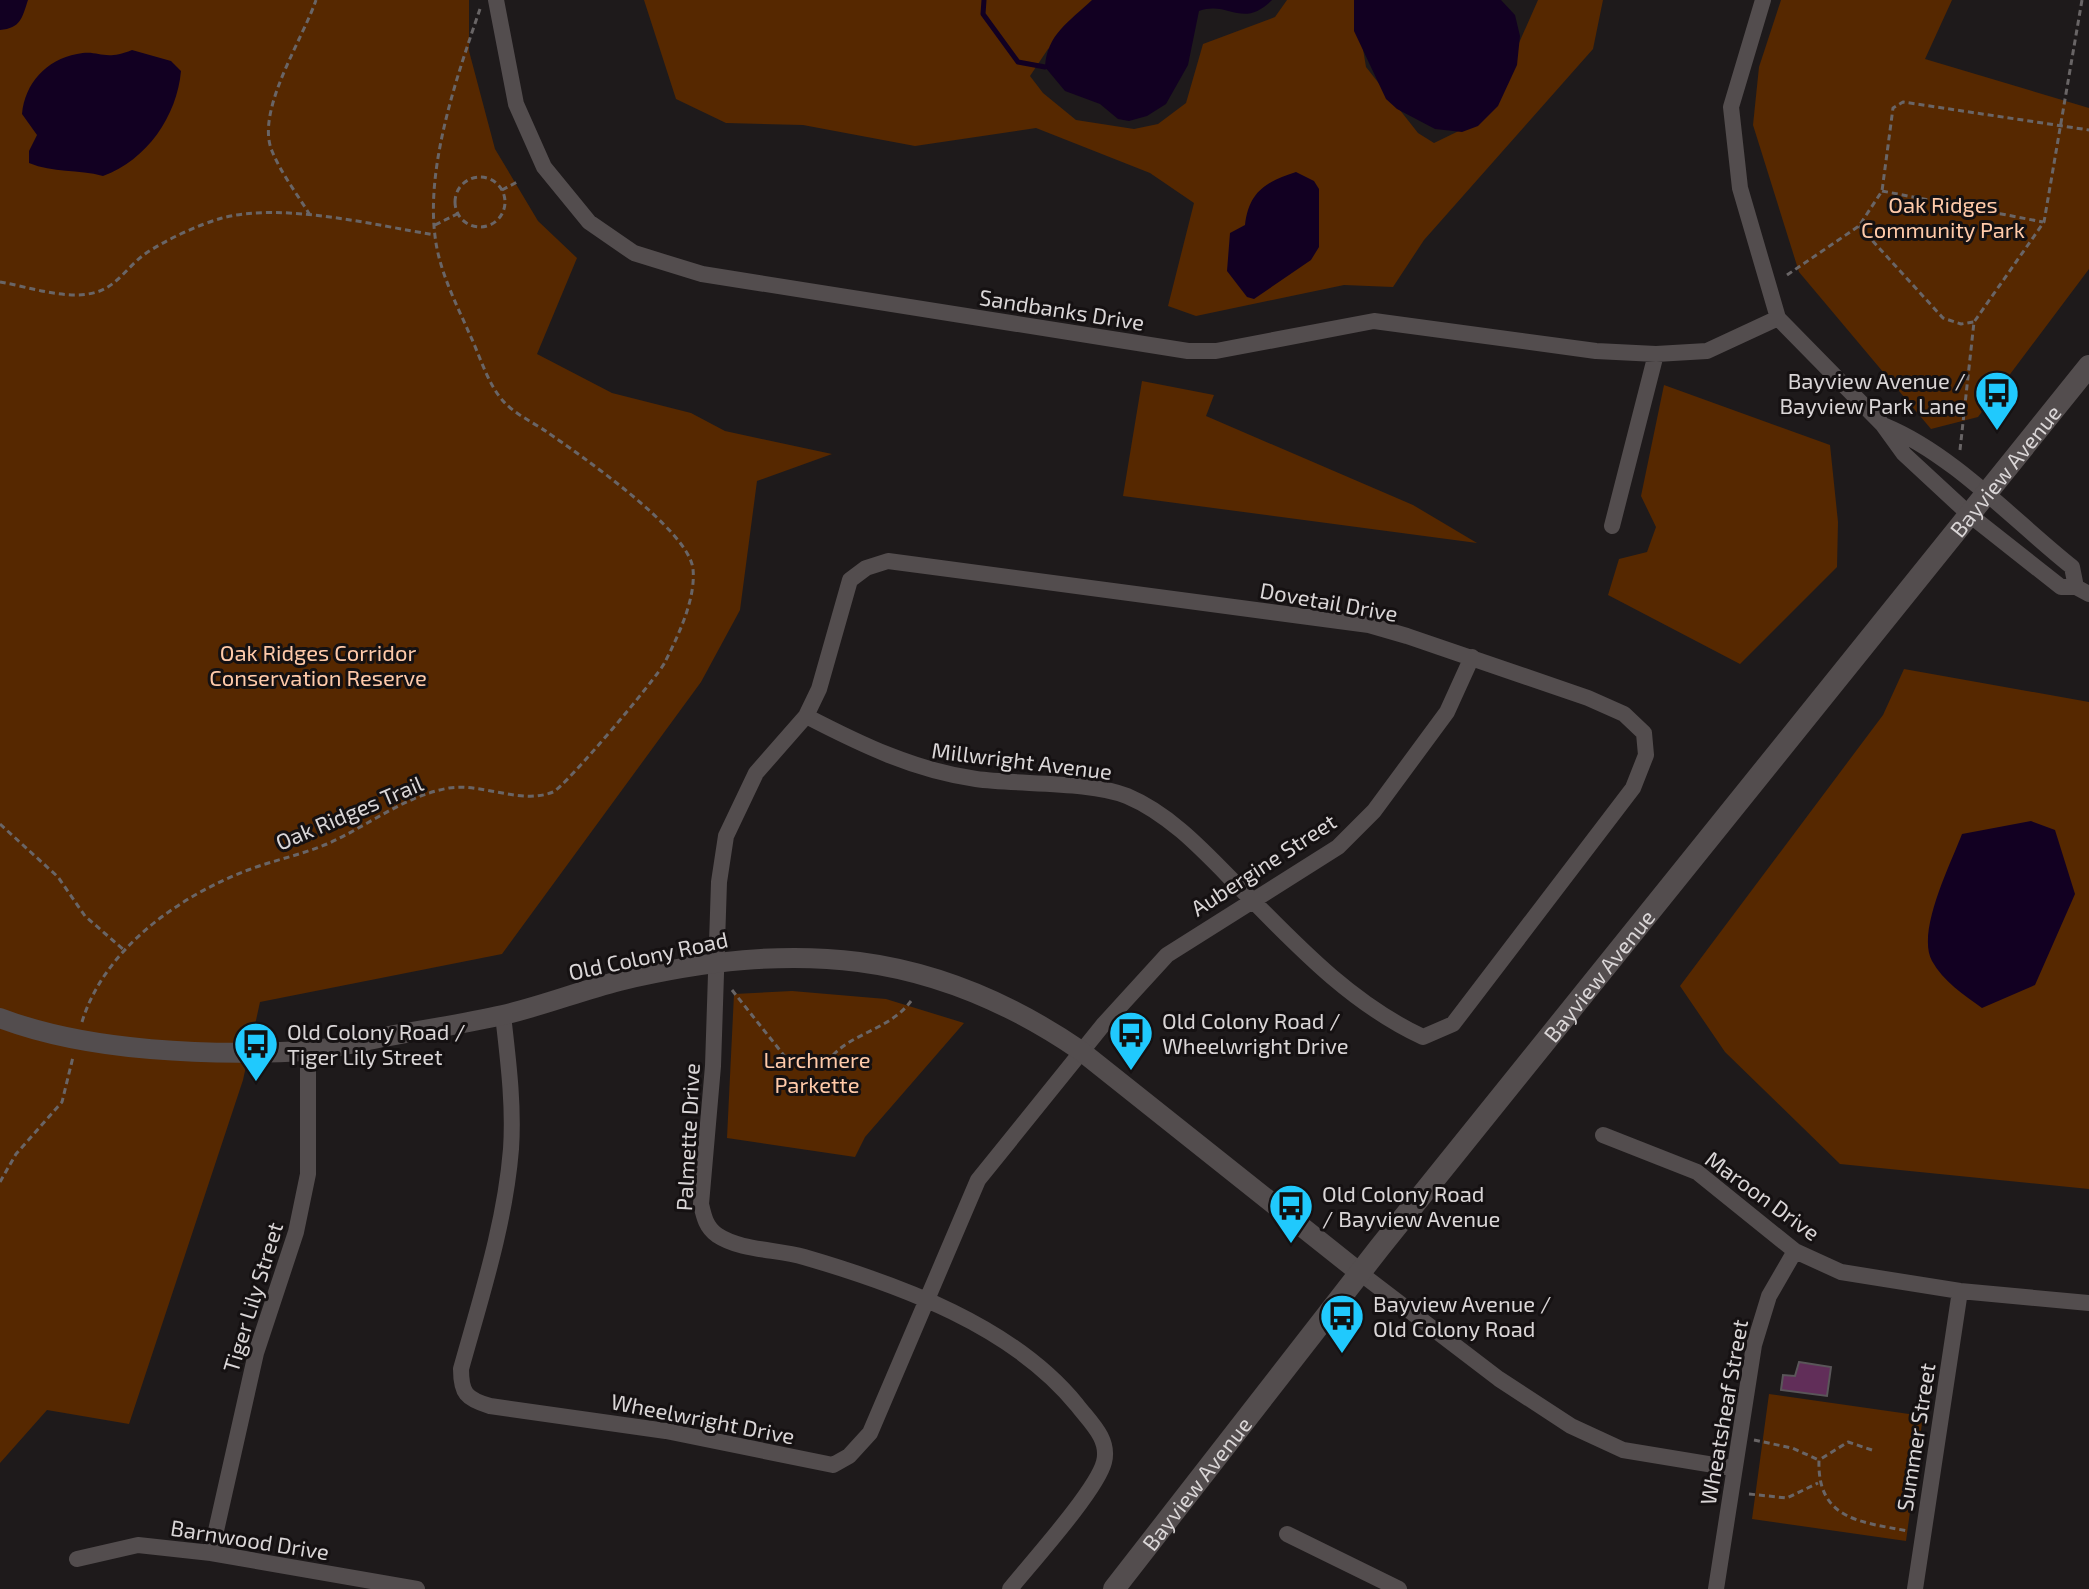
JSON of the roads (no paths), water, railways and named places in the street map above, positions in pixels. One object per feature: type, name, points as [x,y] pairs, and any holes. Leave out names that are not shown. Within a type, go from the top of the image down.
[{"type":"main road","name":"Bayview Avenue","points":[[1114,1589],[1360,1273],[2089,366]]},
{"type":"street","name":"Sandbanks Drive","points":[[496,0],[516,104],[544,167],[589,222],[634,253],[702,274],[1188,351],[1216,351],[1374,321],[1596,351],[1656,354],[1707,351],[1778,318]]},
{"type":"street","points":[[1763,0],[1731,107],[1740,188],[1778,318],[1883,425],[1904,454],[1971,516],[2061,587],[2083,591]]},
{"type":"street","points":[[1612,526],[1656,354]]},
{"type":"street","points":[[1883,425],[1918,439],[2072,567],[2083,591]]},
{"type":"street","name":"Dovetail Drive","points":[[716,961],[719,882],[726,836],[756,773],[806,716],[819,689],[850,580],[866,568],[888,561],[1369,625],[1588,698],[1624,714],[1644,733],[1646,755],[1633,788],[1453,1024],[1423,1037],[1367,1008],[1252,901]]},
{"type":"street","name":"Aubergine Street","points":[[1081,1051],[1167,955],[1338,847],[1374,811],[1447,712],[1472,657]]},
{"type":"street","name":"Millwright Avenue","points":[[806,716],[866,748],[917,768],[977,779],[1126,795],[1158,814],[1205,852],[1252,901]]},
{"type":"street","name":"Old Colony Road","points":[[0,1018],[125,1046],[308,1051],[503,1015],[617,982],[716,961],[798,956],[868,962],[935,977],[1036,1020],[1081,1051],[1360,1273]]},
{"type":"street","name":"Palmette Drive","points":[[716,961],[713,1066],[701,1204],[705,1223],[716,1235],[742,1247],[773,1248],[830,1264],[924,1301]]},
{"type":"street","name":"Wheelwright Drive","points":[[503,1015],[510,1082],[511,1149],[499,1230],[461,1369],[461,1389],[471,1400],[666,1431],[833,1465],[849,1456],[870,1433],[978,1180],[1081,1051]]},
{"type":"street","name":"Tiger Lily Street","points":[[211,1553],[256,1353],[296,1232],[308,1174],[308,1051]]},
{"type":"street","name":"Maroon Drive","points":[[1603,1135],[1697,1172],[1795,1251],[1841,1272],[1960,1291],[2089,1303]]},
{"type":"street","name":"Wheatsheaf Street","points":[[1716,1589],[1732,1468],[1760,1321],[1769,1296],[1795,1251]]},
{"type":"street","points":[[1360,1273],[1499,1379],[1571,1426],[1623,1450],[1732,1468]]},
{"type":"street","name":"Summer Street","points":[[1915,1589],[1960,1291]]},
{"type":"street","points":[[924,1301],[974,1322],[1021,1350],[1060,1385],[1103,1438],[1104,1462],[1089,1488],[1010,1589]]},
{"type":"street","points":[[1287,1534],[1399,1589]]},
{"type":"street","name":"Barnwood Drive","points":[[77,1559],[138,1545],[211,1553],[417,1589]]},
{"type":"waterway","points":[[984,0],[983,14],[1018,62],[1045,67]]},
{"type":"place","name":"Bayview Avenue / Bayview Park Lane","points":[[1997,432]]},
{"type":"place","name":"Old Colony Road / Wheelwright Drive","points":[[1131,1072]]},
{"type":"place","name":"Old Colony Road / Tiger Lily Street","points":[[256,1083]]},
{"type":"place","name":"Old Colony Road / Bayview Avenue","points":[[1291,1245]]},
{"type":"place","name":"Bayview Avenue / Old Colony Road","points":[[1342,1355]]},
{"type":"park label","name":"Oak Ridges Community Park","points":[[1943,216]]},
{"type":"park label","name":"Oak Ridges Corridor Conservation Reserve","points":[[318,664]]},
{"type":"park label","name":"Larchmere Parkette","points":[[817,1072]]}]
